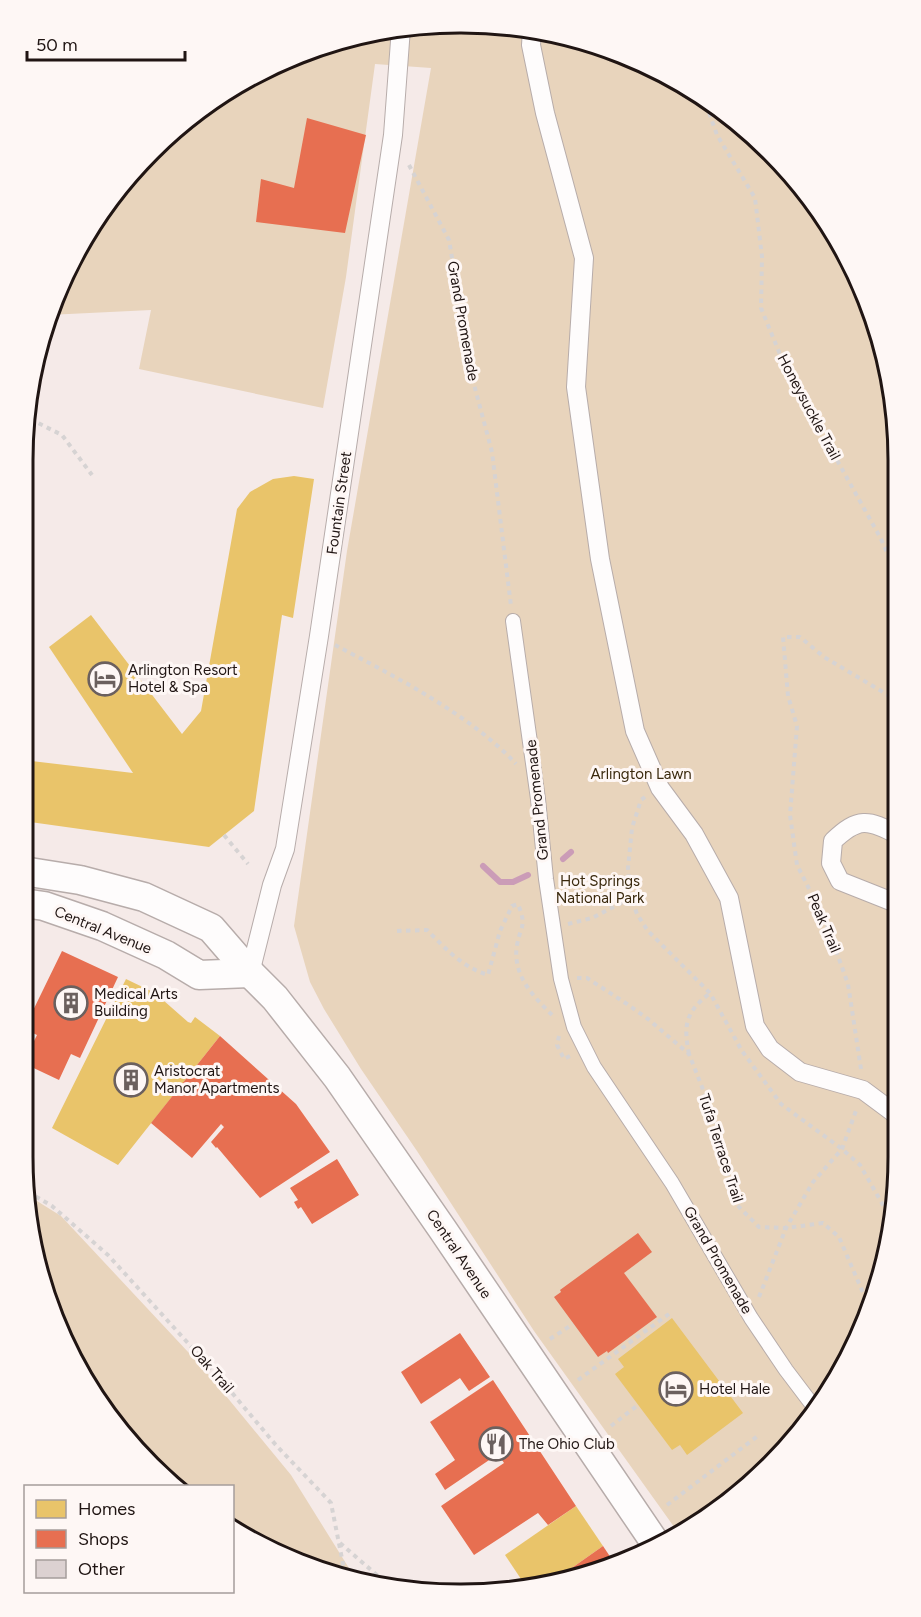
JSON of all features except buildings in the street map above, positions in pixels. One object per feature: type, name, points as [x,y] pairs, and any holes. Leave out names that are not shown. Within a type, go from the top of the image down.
[{"type":"main road","name":"Central Avenue","points":[[33,872],[80,879],[144,897],[211,928],[275,998],[337,1077],[652,1539]]},
{"type":"main road","name":"Central Avenue","points":[[33,904],[102,926],[166,956],[199,975],[250,973]]},
{"type":"street","name":"Fountain Street","points":[[250,973],[272,885],[285,849],[393,135],[400,38]]},
{"type":"street","points":[[531,39],[545,113],[584,258],[576,387],[600,559],[635,731],[660,788],[694,834],[729,898],[755,1026],[770,1049],[800,1072],[863,1090],[888,1109]]},
{"type":"street","name":"Grand Promenade","points":[[513,621],[536,786],[541,845],[561,979],[574,1027],[594,1067],[672,1183],[751,1318],[810,1402]]},
{"type":"street","points":[[888,830],[871,822],[848,827],[833,842],[831,863],[840,881],[888,900]]},
{"type":"path","name":"Honeysuckle Trail","points":[[709,113],[717,135],[755,198],[762,257],[761,308],[786,369],[888,555]]},
{"type":"path","name":"Grand Promenade","points":[[393,135],[449,240],[472,377],[492,452],[513,621]]},
{"type":"path","points":[[35,422],[62,435],[92,475]]},
{"type":"path","points":[[319,636],[429,697],[498,745],[536,786]]},
{"type":"path","name":"Peak Trail","points":[[751,1318],[786,1228],[813,1182],[842,1149],[863,1090],[860,1050],[848,984],[825,920],[797,865],[790,815],[797,726],[788,696],[783,637],[800,637],[824,657],[888,696]]},
{"type":"path","points":[[554,928],[592,918],[631,898],[628,868],[632,828],[641,800],[660,788]]},
{"type":"path","points":[[224,835],[248,864]]},
{"type":"path","points":[[397,931],[428,930],[457,959],[472,970],[488,975],[500,931],[512,906],[518,904],[525,920],[517,944],[518,971],[533,996],[567,1030],[574,1027]]},
{"type":"path","name":"Tufa Terrace Trail","points":[[561,979],[587,978],[648,1019],[689,1054],[704,1092],[736,1205],[759,1227],[786,1228],[823,1223],[839,1237],[864,1296]]},
{"type":"path","points":[[689,1054],[685,1033],[688,1015],[696,1004],[710,993]]},
{"type":"path","name":"Oak Trail","points":[[35,1196],[52,1206],[108,1255],[158,1308],[275,1444],[331,1503],[344,1567]]},
{"type":"path","points":[[578,1380],[669,1314]]},
{"type":"path","points":[[550,1339],[573,1324]]},
{"type":"path","points":[[611,1426],[638,1405]]},
{"type":"path","points":[[668,1505],[759,1436]]},
{"type":"path","points":[[340,1542],[378,1576]]},
{"type":"green space","name":"Hot Springs National Park","points":[[433,34],[488,34],[544,41],[598,56],[650,77],[674,90],[721,121],[763,158],[800,200],[844,271],[873,350],[880,377],[887,433],[888,1156],[884,1212],[880,1240],[865,1294],[844,1346],[816,1394],[800,1417],[763,1459],[721,1496],[674,1527],[534,1331],[361,1069],[310,982],[294,926],[347,551],[431,68],[375,64],[346,277],[323,408],[139,369],[151,310],[59,314],[77,271],[105,223],[121,200],[158,158],[200,121],[271,77],[350,48],[377,41]]},
{"type":"green space","points":[[36,1200],[61,1216],[203,1368],[291,1475],[349,1569],[271,1540],[234,1519],[234,1485],[187,1485],[158,1459],[121,1417],[90,1370],[66,1320],[41,1240]]},
{"type":"waterway","points":[[563,859],[571,852]]},
{"type":"waterway","points":[[483,866],[500,882],[513,882],[528,875]]},
{"type":"place","name":"Arlington Resort Hotel & Spa","points":[[105,679]]},
{"type":"place","name":"Medical Arts Building","points":[[71,1003]]},
{"type":"place","name":"Aristocrat Manor Apartments","points":[[131,1080]]},
{"type":"place","name":"Hotel Hale","points":[[676,1389]]},
{"type":"place","name":"The Ohio Club","points":[[496,1444]]},
{"type":"park label","name":"Arlington Lawn","points":[[641,774]]}]
